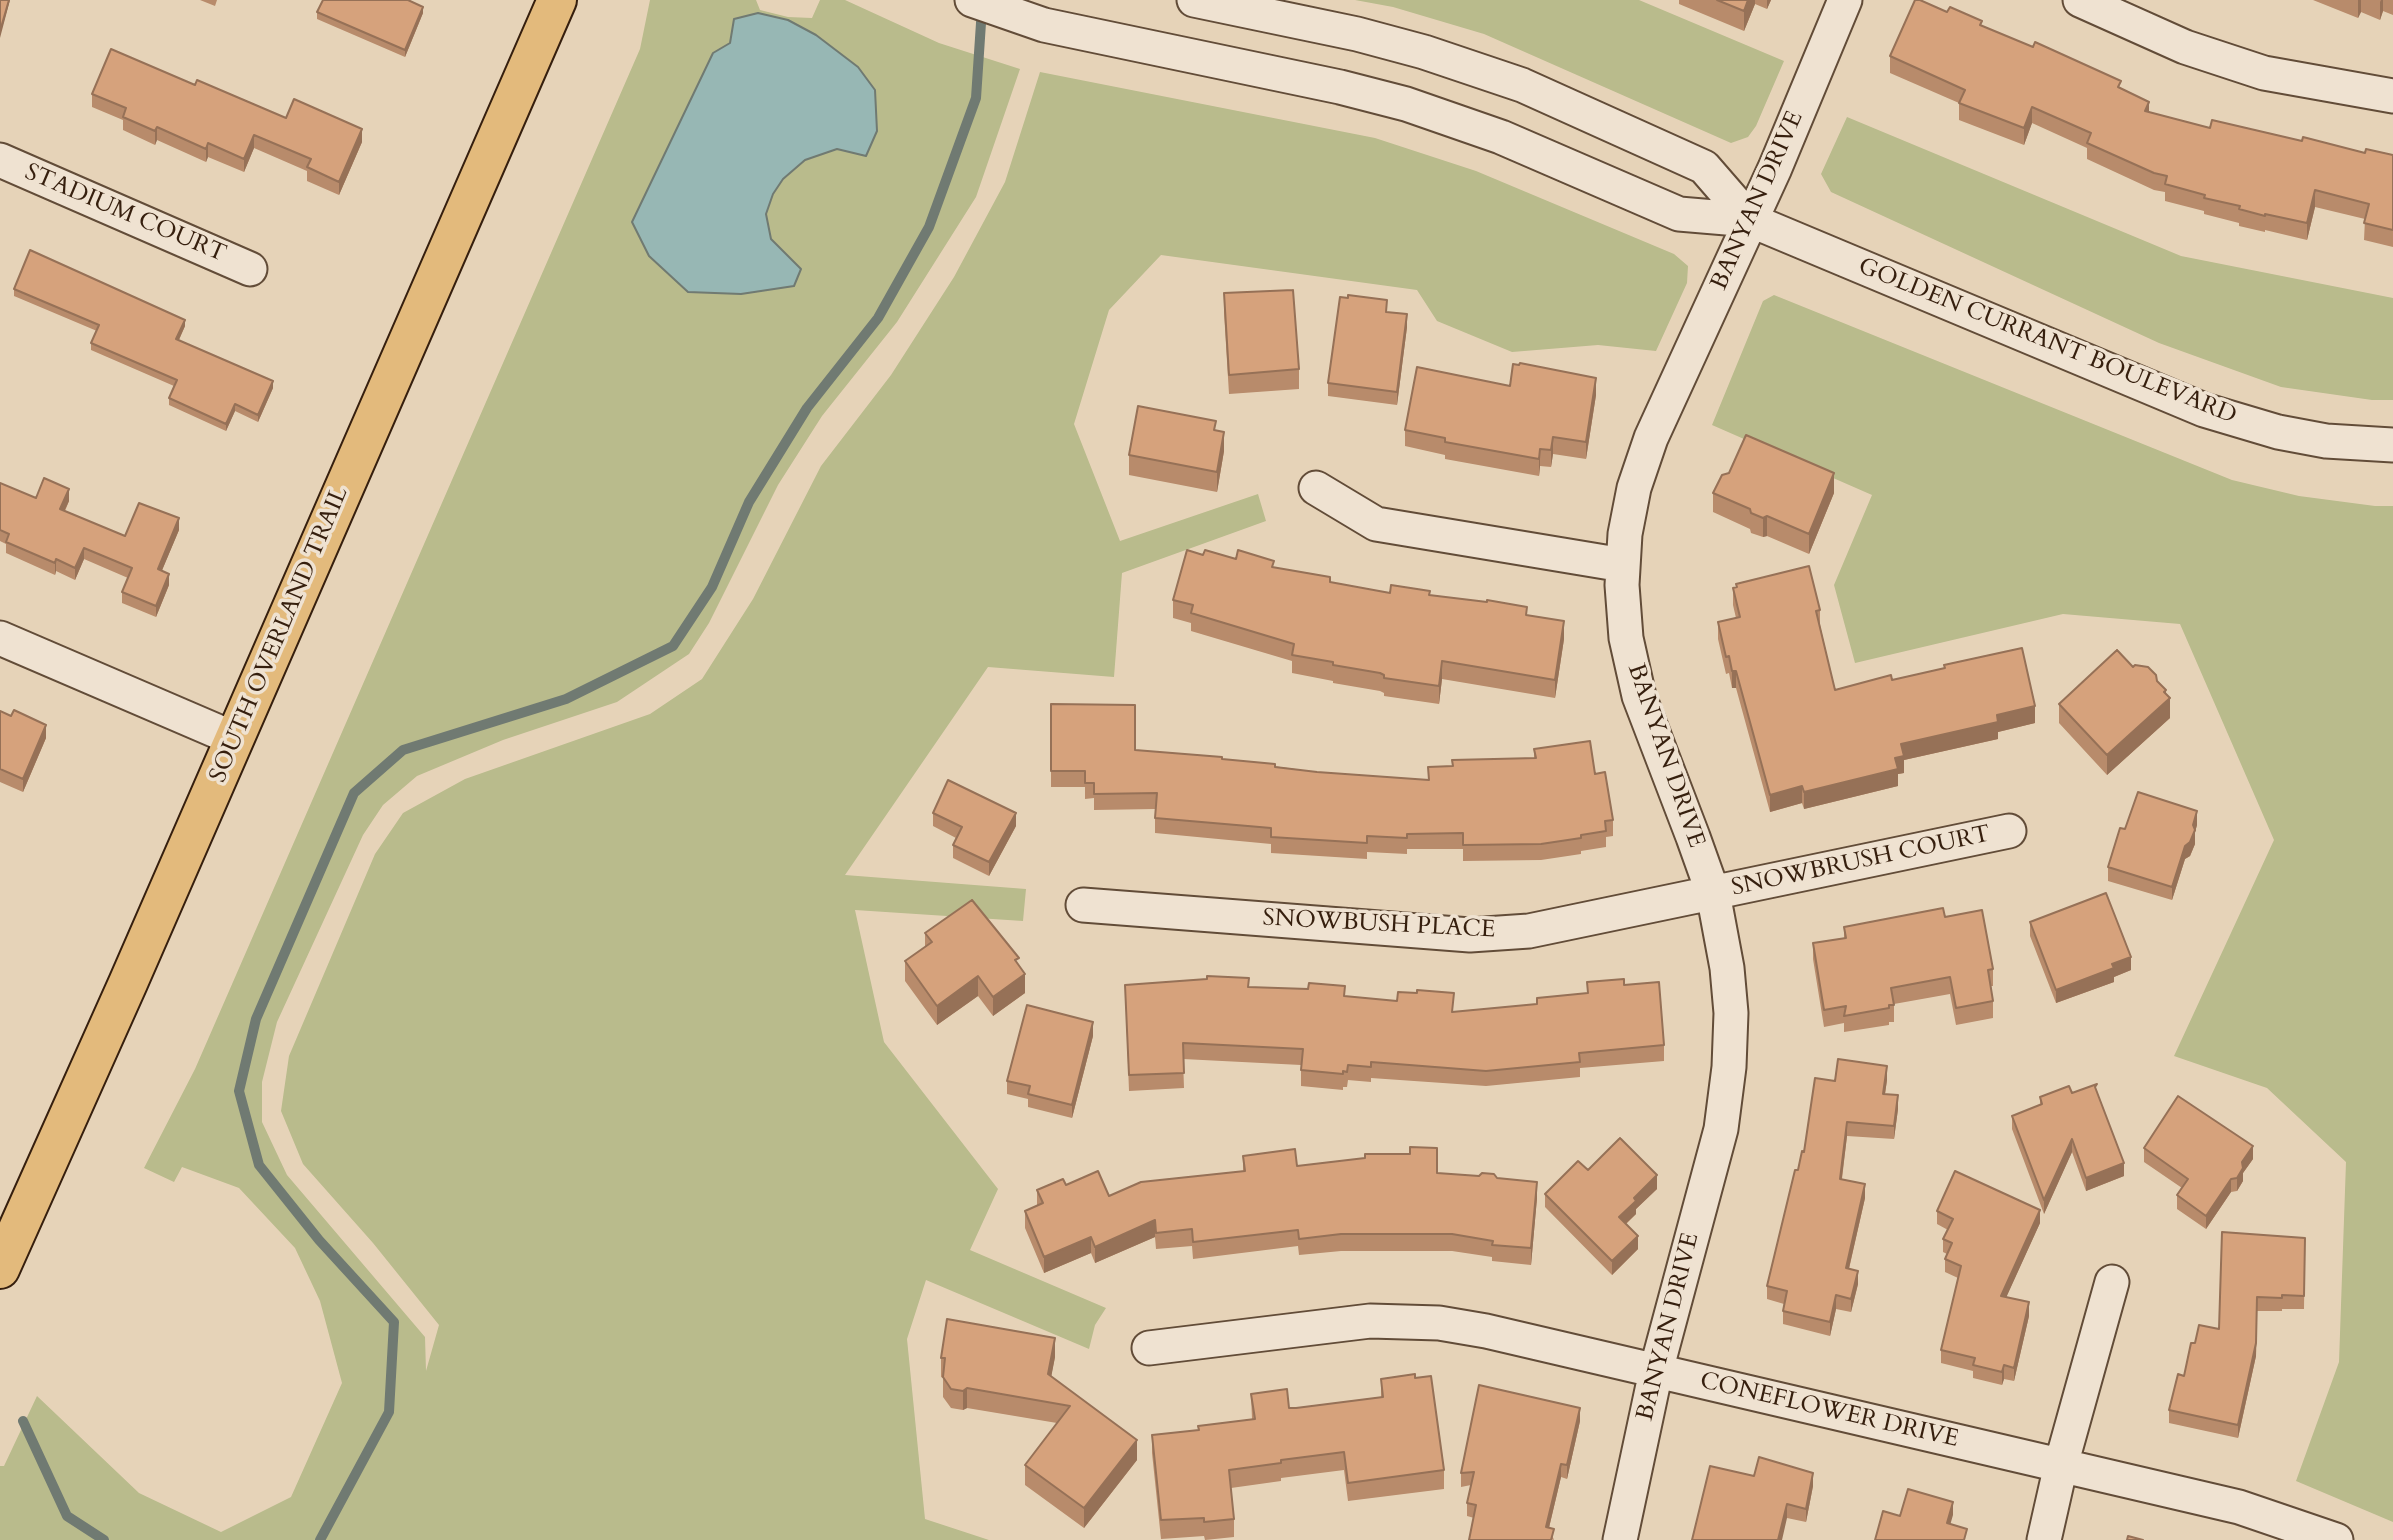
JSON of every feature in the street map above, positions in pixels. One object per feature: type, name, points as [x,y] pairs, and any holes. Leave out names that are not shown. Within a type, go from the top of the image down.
[{"type":"main road","name":"SOUTH OVERLAND TRAIL","points":[[0,1269],[235,739],[557,0]]},
{"type":"street","name":"GOLDEN CURRANT BOULEVARD","points":[[1194,0],[1424,51],[1521,85],[1704,167],[1750,220]]},
{"type":"street","name":"BANYAN DRIVE","points":[[1620,1540],[1656,1371],[1721,1129],[1729,1067],[1731,1013],[1727,968],[1713,893],[1639,696],[1626,638],[1623,565],[1625,534],[1634,488],[1651,438],[1812,82],[1845,0]]},
{"type":"street","points":[[2080,0],[2185,47],[2264,73],[2393,96]]},
{"type":"street","name":"GOLDEN CURRANT BOULEVARD","points":[[985,5],[1048,12],[1406,103],[1501,137],[1679,214],[1750,220],[2204,410],[2278,432],[2326,441],[2393,445]]},
{"type":"street","name":"STADIUM COURT","points":[[0,160],[250,269]]},
{"type":"street","points":[[1316,488],[1376,524],[1623,565]]},
{"type":"street","points":[[0,638],[235,739]]},
{"type":"street","name":"SNOWBRUSH COURT","points":[[1713,893],[2009,831]]},
{"type":"street","name":"SNOWBUSH PLACE","points":[[1083,905],[1470,934],[1529,931],[1713,893]]},
{"type":"street","points":[[2044,1540],[2112,1282]]},
{"type":"street","name":"CONEFLOWER DRIVE","points":[[1149,1348],[1370,1321],[1439,1323],[1486,1331],[2239,1507],[2336,1540]]},
{"type":"green space","points":[[650,0],[756,0],[760,10],[788,17],[812,18],[820,0],[845,0],[939,43],[1020,69],[976,197],[897,322],[822,416],[778,485],[709,623],[689,654],[617,702],[503,740],[417,776],[383,805],[363,835],[277,1022],[262,1082],[262,1122],[287,1175],[425,1337],[426,1371],[439,1325],[373,1243],[303,1164],[281,1111],[289,1056],[375,854],[403,813],[465,779],[650,714],[702,679],[753,599],[821,466],[891,375],[954,277],[1005,182],[1040,72],[1375,138],[1476,171],[1674,254],[1688,266],[1687,283],[1656,351],[1598,345],[1512,352],[1437,321],[1417,290],[1161,255],[1109,310],[1074,424],[1120,541],[1258,494],[1266,521],[1122,573],[1114,677],[988,667],[845,875],[1026,889],[1023,921],[855,910],[884,1042],[998,1189],[970,1250],[1106,1308],[1095,1325],[1089,1349],[926,1280],[907,1339],[925,1519],[989,1540],[0,1540],[0,1466],[4,1466],[37,1396],[139,1493],[221,1532],[291,1497],[342,1383],[320,1301],[295,1248],[239,1188],[182,1167],[174,1182],[144,1168],[195,1069],[640,49]],"holes":[[[858,67],[837,149],[805,160],[783,179],[773,194],[766,214],[771,239],[801,269],[689,292]]]},
{"type":"green space","points":[[1355,0],[1639,0],[1784,61],[1756,126],[1748,137],[1731,143],[1484,34],[1393,7]]},
{"type":"green space","points":[[1847,117],[2181,256],[2393,298],[2393,400],[2372,400],[2281,387],[2159,343],[1831,192],[1821,174]]},
{"type":"green space","points":[[1774,295],[2232,480],[2299,496],[2393,506],[2393,1522],[2296,1481],[2339,1362],[2346,1162],[2267,1088],[2174,1056],[2274,840],[2180,624],[2063,614],[1855,663],[1834,585],[1872,495],[1712,425],[1763,301]]},
{"type":"water","points":[[758,13],[788,20],[816,35],[858,67],[875,90],[877,131],[866,156],[837,149],[805,160],[783,179],[773,194],[766,214],[771,239],[801,269],[794,286],[741,294],[688,292],[649,256],[632,222],[713,53],[730,43],[734,19]]},
{"type":"building","points":[[0,0],[9,0],[0,31]]},
{"type":"building","points":[[323,0],[408,0],[423,7],[405,50],[317,12]]},
{"type":"building","points":[[1717,0],[1748,0],[1744,11]]},
{"type":"building","points":[[1915,0],[1947,12],[1950,7],[1982,21],[1980,25],[2033,47],[2035,42],[2121,81],[2118,87],[2149,102],[2145,111],[2210,128],[2212,120],[2302,141],[2303,137],[2365,153],[2366,149],[2393,155],[2393,230],[2364,223],[2369,204],[2315,190],[2307,223],[2239,209],[2240,206],[2204,198],[2205,195],[2165,184],[2167,176],[2154,173],[2087,143],[2091,133],[2032,107],[2024,128],[1959,103],[1965,90],[1890,56]]},
{"type":"building","points":[[111,49],[195,85],[197,80],[286,118],[294,99],[362,129],[339,182],[307,167],[311,159],[254,135],[244,159],[208,143],[206,149],[157,127],[155,131],[123,117],[126,108],[92,94]]},
{"type":"building","points":[[30,250],[185,320],[176,339],[273,381],[258,415],[235,404],[226,424],[169,398],[177,380],[91,343],[99,325],[14,289]]},
{"type":"building","points":[[1293,290],[1299,369],[1229,375],[1224,293]]},
{"type":"building","points":[[1348,295],[1387,300],[1386,312],[1407,314],[1397,392],[1328,383],[1340,297],[1348,298]]},
{"type":"building","points":[[1520,363],[1596,378],[1586,442],[1553,437],[1551,450],[1540,449],[1539,459],[1445,442],[1445,438],[1405,430],[1417,367],[1510,386],[1513,364]]},
{"type":"building","points":[[1138,406],[1216,421],[1214,430],[1224,432],[1217,472],[1129,455]]},
{"type":"building","points":[[1746,435],[1834,473],[1809,534],[1767,516],[1763,518],[1751,513],[1750,509],[1713,493],[1722,475],[1729,473]]},
{"type":"building","points":[[44,478],[69,489],[60,509],[125,536],[139,503],[179,518],[158,569],[169,574],[156,606],[122,592],[132,568],[84,548],[75,568],[56,559],[55,563],[6,542],[9,534],[0,530],[0,483],[36,498]]},
{"type":"building","points":[[1187,550],[1203,555],[1205,550],[1236,559],[1238,550],[1274,561],[1272,567],[1330,577],[1330,582],[1390,593],[1391,585],[1430,591],[1429,595],[1527,607],[1526,615],[1564,621],[1555,680],[1442,661],[1439,686],[1384,678],[1380,673],[1292,655],[1294,644],[1191,613],[1193,605],[1173,600]]},
{"type":"building","points":[[1809,566],[1820,610],[1816,611],[1835,690],[1891,675],[1892,680],[1945,668],[1944,665],[2022,648],[2035,706],[1997,715],[1998,722],[1901,744],[1904,756],[1895,758],[1898,769],[1804,792],[1802,786],[1770,795],[1736,671],[1732,671],[1729,656],[1726,657],[1718,622],[1740,617],[1733,588],[1737,587],[1736,584]]},
{"type":"building","points":[[2117,650],[2133,667],[2148,667],[2170,698],[2107,755],[2059,704]]},
{"type":"building","points":[[1051,704],[1135,705],[1135,750],[1222,757],[1317,772],[1429,780],[1428,767],[1453,766],[1452,760],[1536,758],[1534,749],[1590,741],[1595,774],[1605,772],[1613,820],[1605,821],[1606,831],[1581,835],[1581,838],[1541,844],[1463,845],[1463,833],[1407,834],[1407,838],[1367,836],[1367,843],[1271,837],[1271,828],[1155,818],[1157,793],[1094,794],[1094,783],[1085,783],[1085,771],[1051,771]]},
{"type":"building","points":[[14,710],[46,725],[23,779],[0,769],[0,711],[11,716]]},
{"type":"building","points":[[948,780],[1016,813],[989,862],[953,845],[962,827],[933,813]]},
{"type":"building","points":[[2138,792],[2197,811],[2193,825],[2195,830],[2190,842],[2185,846],[2172,887],[2108,867],[2120,828],[2125,829]]},
{"type":"building","points":[[2106,893],[2131,957],[2112,964],[2114,968],[2056,990],[2030,922]]},
{"type":"building","points":[[972,900],[1019,958],[1015,960],[1025,974],[993,997],[978,976],[937,1006],[905,961],[932,942],[925,933]]},
{"type":"building","points":[[1943,908],[1945,917],[1982,910],[1993,969],[1988,970],[1993,1001],[1956,1008],[1950,977],[1891,988],[1894,1005],[1889,1005],[1889,1008],[1844,1016],[1846,1006],[1824,1010],[1813,943],[1846,938],[1844,927]]},
{"type":"building","points":[[1207,976],[1249,978],[1248,987],[1308,989],[1309,983],[1345,986],[1344,996],[1397,1001],[1398,992],[1417,993],[1417,990],[1454,993],[1452,1012],[1537,1004],[1537,998],[1588,993],[1587,982],[1624,979],[1624,985],[1659,982],[1664,1045],[1579,1053],[1580,1062],[1486,1071],[1371,1062],[1371,1067],[1348,1065],[1347,1072],[1343,1071],[1343,1074],[1301,1070],[1303,1049],[1183,1043],[1184,1073],[1129,1075],[1125,985],[1207,979]]},
{"type":"building","points":[[1027,1005],[1093,1022],[1072,1105],[1028,1094],[1030,1086],[1007,1081]]},
{"type":"building","points":[[1838,1059],[1887,1066],[1883,1094],[1898,1095],[1894,1126],[1847,1122],[1840,1179],[1865,1184],[1846,1268],[1858,1271],[1851,1299],[1836,1295],[1830,1322],[1783,1311],[1787,1291],[1767,1286],[1795,1170],[1798,1170],[1802,1151],[1804,1152],[1815,1078],[1835,1081]]},
{"type":"building","points":[[2097,1084],[2095,1087],[2124,1163],[2086,1178],[2072,1139],[2044,1200],[2012,1116],[2042,1104],[2040,1097],[2069,1086],[2072,1093]]},
{"type":"building","points":[[2178,1096],[2253,1146],[2242,1162],[2243,1168],[2237,1178],[2231,1179],[2206,1216],[2177,1195],[2188,1179],[2144,1148]]},
{"type":"building","points":[[1620,1138],[1657,1175],[1619,1217],[1638,1236],[1612,1261],[1545,1194],[1578,1161],[1588,1170]]},
{"type":"building","points":[[1410,1147],[1437,1148],[1437,1173],[1479,1176],[1482,1173],[1494,1174],[1497,1178],[1537,1182],[1531,1248],[1492,1245],[1493,1241],[1452,1234],[1341,1234],[1299,1239],[1298,1230],[1193,1242],[1192,1229],[1156,1233],[1155,1220],[1095,1247],[1091,1237],[1044,1257],[1025,1211],[1043,1203],[1037,1190],[1063,1179],[1066,1185],[1098,1171],[1109,1196],[1141,1182],[1245,1171],[1243,1156],[1295,1149],[1297,1166],[1365,1158],[1365,1154],[1410,1154]]},
{"type":"building","points":[[1955,1171],[2040,1210],[2001,1296],[2029,1302],[2014,1368],[2004,1365],[2002,1372],[1973,1365],[1975,1358],[1941,1350],[1961,1266],[1945,1259],[1952,1243],[1943,1239],[1953,1219],[1937,1211]]},
{"type":"building","points":[[2222,1232],[2305,1238],[2304,1296],[2257,1297],[2256,1343],[2238,1425],[2169,1410],[2178,1374],[2184,1376],[2191,1343],[2195,1343],[2199,1325],[2219,1329]]},
{"type":"building","points":[[947,1319],[1055,1338],[1048,1374],[1137,1440],[1084,1508],[1025,1465],[1070,1406],[967,1388],[963,1391],[951,1389],[943,1377],[945,1358],[941,1358]]},
{"type":"building","points":[[1415,1374],[1415,1378],[1431,1376],[1444,1470],[1348,1483],[1344,1452],[1281,1460],[1281,1463],[1229,1470],[1234,1519],[1204,1522],[1204,1518],[1161,1520],[1152,1435],[1199,1430],[1198,1426],[1255,1419],[1251,1394],[1287,1389],[1289,1408],[1296,1408],[1383,1397],[1381,1379]]},
{"type":"building","points":[[1479,1385],[1580,1408],[1567,1465],[1561,1464],[1546,1527],[1554,1529],[1551,1540],[1469,1540],[1476,1505],[1467,1503],[1474,1472],[1461,1473]]},
{"type":"building","points":[[1759,1457],[1813,1473],[1806,1509],[1787,1504],[1778,1540],[1692,1540],[1710,1466],[1754,1476]]},
{"type":"building","points":[[1908,1489],[1953,1502],[1947,1523],[1967,1529],[1964,1540],[1875,1540],[1883,1511],[1900,1516]]},
{"type":"building","points":[[2128,1536],[2143,1540],[2127,1540]]},
{"type":"waterway","points":[[320,1540],[389,1412],[394,1322],[319,1240],[259,1165],[239,1091],[256,1019],[354,793],[403,750],[566,699],[673,646],[712,587],[749,502],[807,408],[878,318],[929,227],[976,98],[982,8]]},
{"type":"waterway","points":[[23,1421],[67,1516],[104,1540]]}]
